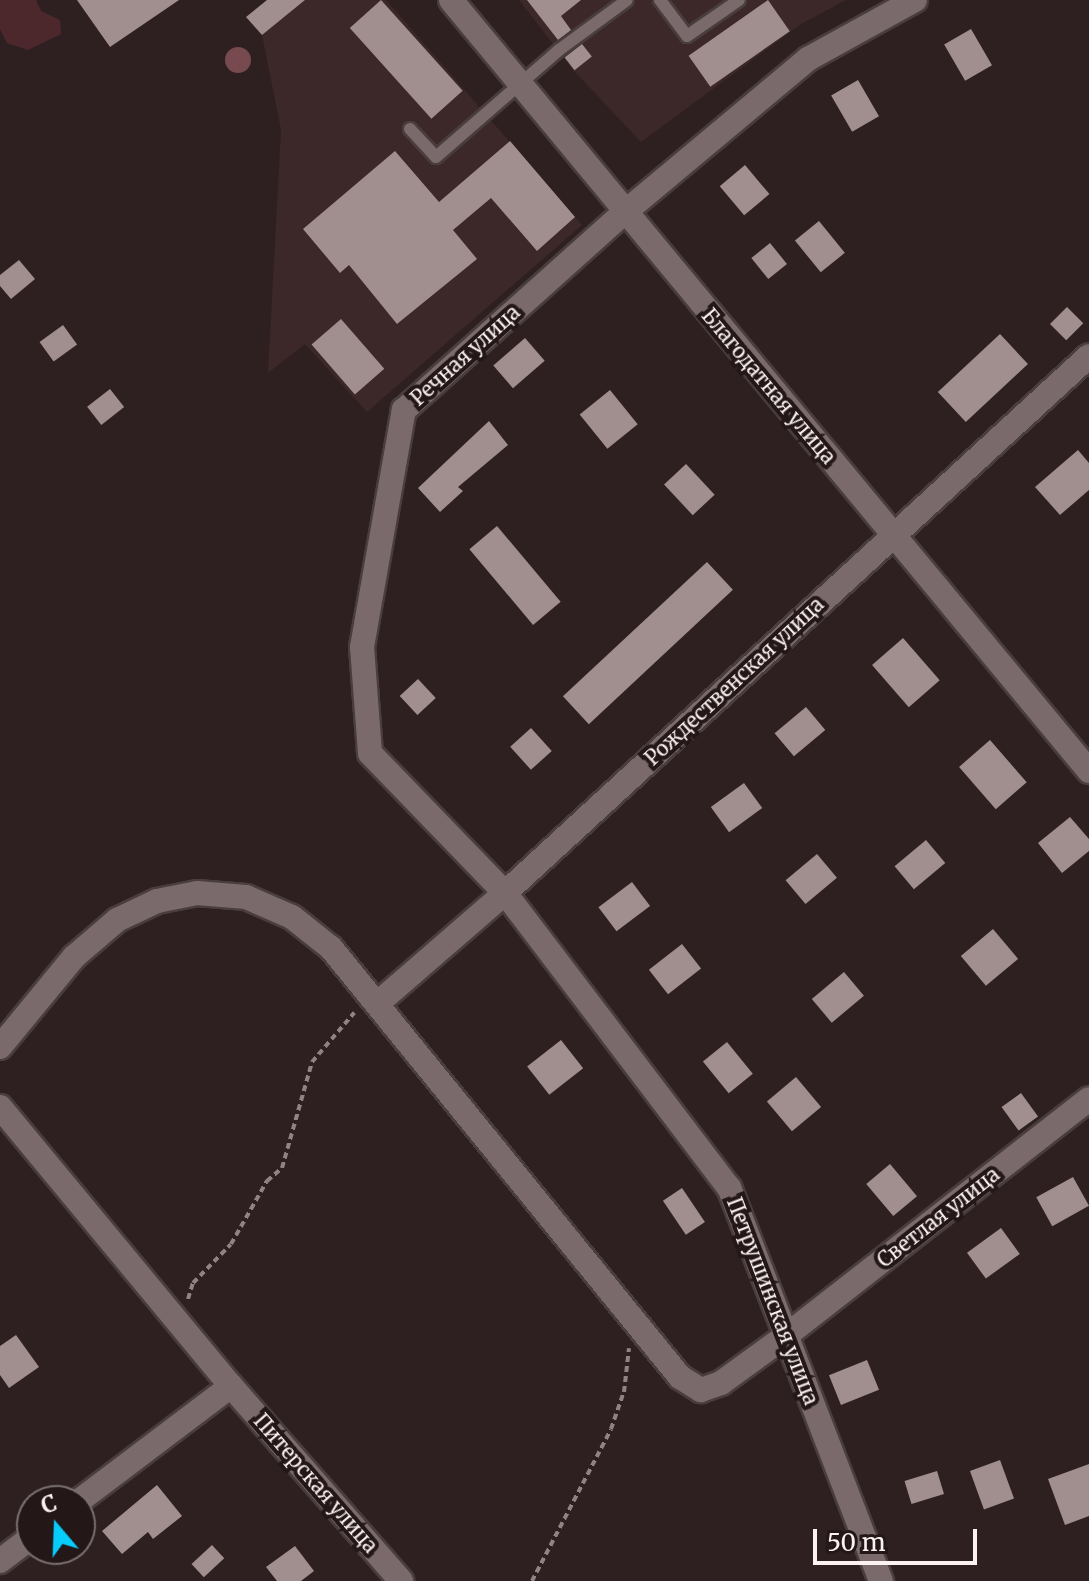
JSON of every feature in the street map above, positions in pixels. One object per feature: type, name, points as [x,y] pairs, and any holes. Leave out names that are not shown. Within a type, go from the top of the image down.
[{"type":"street","name":"Благодатная улица","points":[[451,0],[1089,771]]},
{"type":"street","name":"Речная улица","points":[[505,893],[370,753],[362,647],[404,410],[625,212],[808,59],[915,0]]},
{"type":"street","name":"Рождественская улица","points":[[378,1003],[505,893],[1089,356]]},
{"type":"street","points":[[0,1047],[74,957],[117,920],[157,901],[197,893],[246,897],[292,917],[331,948],[378,1003],[646,1334]]},
{"type":"street","name":"Петрушинская улица","points":[[505,893],[729,1188],[881,1581]]},
{"type":"street","name":"Светлая улица","points":[[646,1334],[680,1377],[701,1390],[721,1383],[1089,1099]]},
{"type":"street","name":"Питерская улица","points":[[0,1107],[231,1386],[401,1581]]},
{"type":"street","points":[[96,1488],[231,1386]]},
{"type":"lane","points":[[410,129],[436,157],[520,82],[626,0]]},
{"type":"lane","points":[[660,0],[687,36],[739,0]]},
{"type":"path","points":[[180,1324],[193,1283],[231,1244],[253,1202],[282,1168],[312,1062],[356,1010],[378,1003]]},
{"type":"path","points":[[532,1581],[611,1429],[624,1392],[629,1345],[646,1334]]},
{"type":"shaded area","points":[[0,0],[36,0],[41,11],[60,20],[61,34],[28,50],[7,43],[0,29]]},
{"type":"shaded area","points":[[305,0],[386,0],[582,225],[367,412],[305,344],[268,373],[281,130],[262,35]]},
{"type":"shaded area","points":[[519,0],[846,0],[801,24],[641,142],[574,71]]},
{"type":"shaded area","points":[[238,47],[247,51],[251,60],[247,69],[238,73],[229,69],[225,60],[229,51]]},
{"type":"building","points":[[77,0],[179,0],[110,47]]},
{"type":"building","points":[[267,0],[305,0],[262,35],[246,17]]},
{"type":"building","points":[[381,0],[463,91],[431,119],[350,28]]},
{"type":"building","points":[[527,0],[581,0],[561,16],[571,30],[558,40]]},
{"type":"building","points":[[768,0],[790,31],[710,87],[689,56]]},
{"type":"building","points":[[971,29],[992,65],[965,81],[944,44]]},
{"type":"building","points":[[582,44],[592,57],[575,70],[565,58]]},
{"type":"building","points":[[858,80],[879,116],[852,132],[831,96]]},
{"type":"building","points":[[510,141],[575,217],[537,251],[491,198],[453,230],[477,259],[397,324],[349,265],[340,273],[303,229],[395,151],[439,202]]},
{"type":"building","points":[[745,165],[769,194],[744,215],[720,186]]},
{"type":"building","points":[[819,221],[845,253],[821,272],[795,241]]},
{"type":"building","points":[[770,243],[787,264],[768,279],[751,258]]},
{"type":"building","points":[[19,260],[35,279],[11,299],[0,286],[0,275]]},
{"type":"building","points":[[1067,307],[1083,323],[1066,340],[1050,324]]},
{"type":"building","points":[[341,319],[384,369],[355,394],[312,345]]},
{"type":"building","points":[[63,325],[77,344],[54,361],[40,342]]},
{"type":"building","points":[[1000,334],[1028,364],[966,422],[938,392]]},
{"type":"building","points":[[525,338],[545,361],[513,388],[493,366]]},
{"type":"building","points":[[110,389],[124,407],[101,425],[87,407]]},
{"type":"building","points":[[610,390],[638,424],[607,449],[580,415]]},
{"type":"building","points":[[489,421],[508,445],[458,487],[463,491],[440,512],[418,488]]},
{"type":"building","points":[[1078,450],[1089,463],[1089,490],[1060,515],[1035,487]]},
{"type":"building","points":[[686,464],[715,495],[693,515],[664,484]]},
{"type":"building","points":[[497,526],[561,602],[533,625],[469,549]]},
{"type":"building","points":[[707,562],[733,590],[589,724],[563,696]]},
{"type":"building","points":[[903,638],[940,680],[909,707],[872,665]]},
{"type":"building","points":[[418,679],[436,698],[417,715],[400,696]]},
{"type":"building","points":[[806,707],[825,730],[794,756],[775,733]]},
{"type":"building","points":[[531,728],[552,751],[531,770],[510,747]]},
{"type":"building","points":[[990,740],[1027,782],[996,809],[959,767]]},
{"type":"building","points":[[744,783],[762,808],[729,832],[711,807]]},
{"type":"building","points":[[1070,817],[1089,839],[1089,851],[1062,873],[1038,843]]},
{"type":"building","points":[[926,840],[945,863],[914,889],[895,866]]},
{"type":"building","points":[[817,854],[837,878],[806,904],[786,880]]},
{"type":"building","points":[[632,882],[650,906],[617,931],[598,907]]},
{"type":"building","points":[[993,929],[1018,959],[986,986],[961,956]]},
{"type":"building","points":[[682,944],[701,968],[668,994],[649,970]]},
{"type":"building","points":[[844,972],[864,996],[832,1023],[812,999]]},
{"type":"building","points":[[561,1040],[583,1068],[549,1095],[527,1066]]},
{"type":"building","points":[[727,1042],[753,1074],[729,1093],[703,1062]]},
{"type":"building","points":[[796,1077],[821,1107],[792,1131],[767,1101]]},
{"type":"building","points":[[1021,1093],[1038,1116],[1019,1131],[1002,1107]]},
{"type":"building","points":[[890,1164],[917,1196],[893,1216],[866,1184]]},
{"type":"building","points":[[1073,1177],[1089,1206],[1052,1226],[1036,1197]]},
{"type":"building","points":[[682,1188],[705,1222],[686,1235],[663,1201]]},
{"type":"building","points":[[1001,1228],[1020,1254],[986,1279],[967,1253]]},
{"type":"building","points":[[16,1335],[39,1367],[9,1388],[0,1375],[0,1346]]},
{"type":"building","points":[[867,1360],[879,1390],[841,1405],[829,1375]]},
{"type":"building","points":[[1000,1460],[1014,1499],[984,1509],[970,1471]]},
{"type":"building","points":[[1089,1464],[1089,1516],[1065,1525],[1048,1479]]},
{"type":"building","points":[[937,1471],[944,1494],[912,1504],[904,1481]]},
{"type":"building","points":[[157,1485],[182,1516],[153,1539],[148,1532],[122,1554],[102,1531]]},
{"type":"building","points":[[212,1545],[224,1558],[204,1577],[192,1564]]},
{"type":"building","points":[[295,1546],[314,1571],[301,1581],[277,1581],[266,1567]]}]
